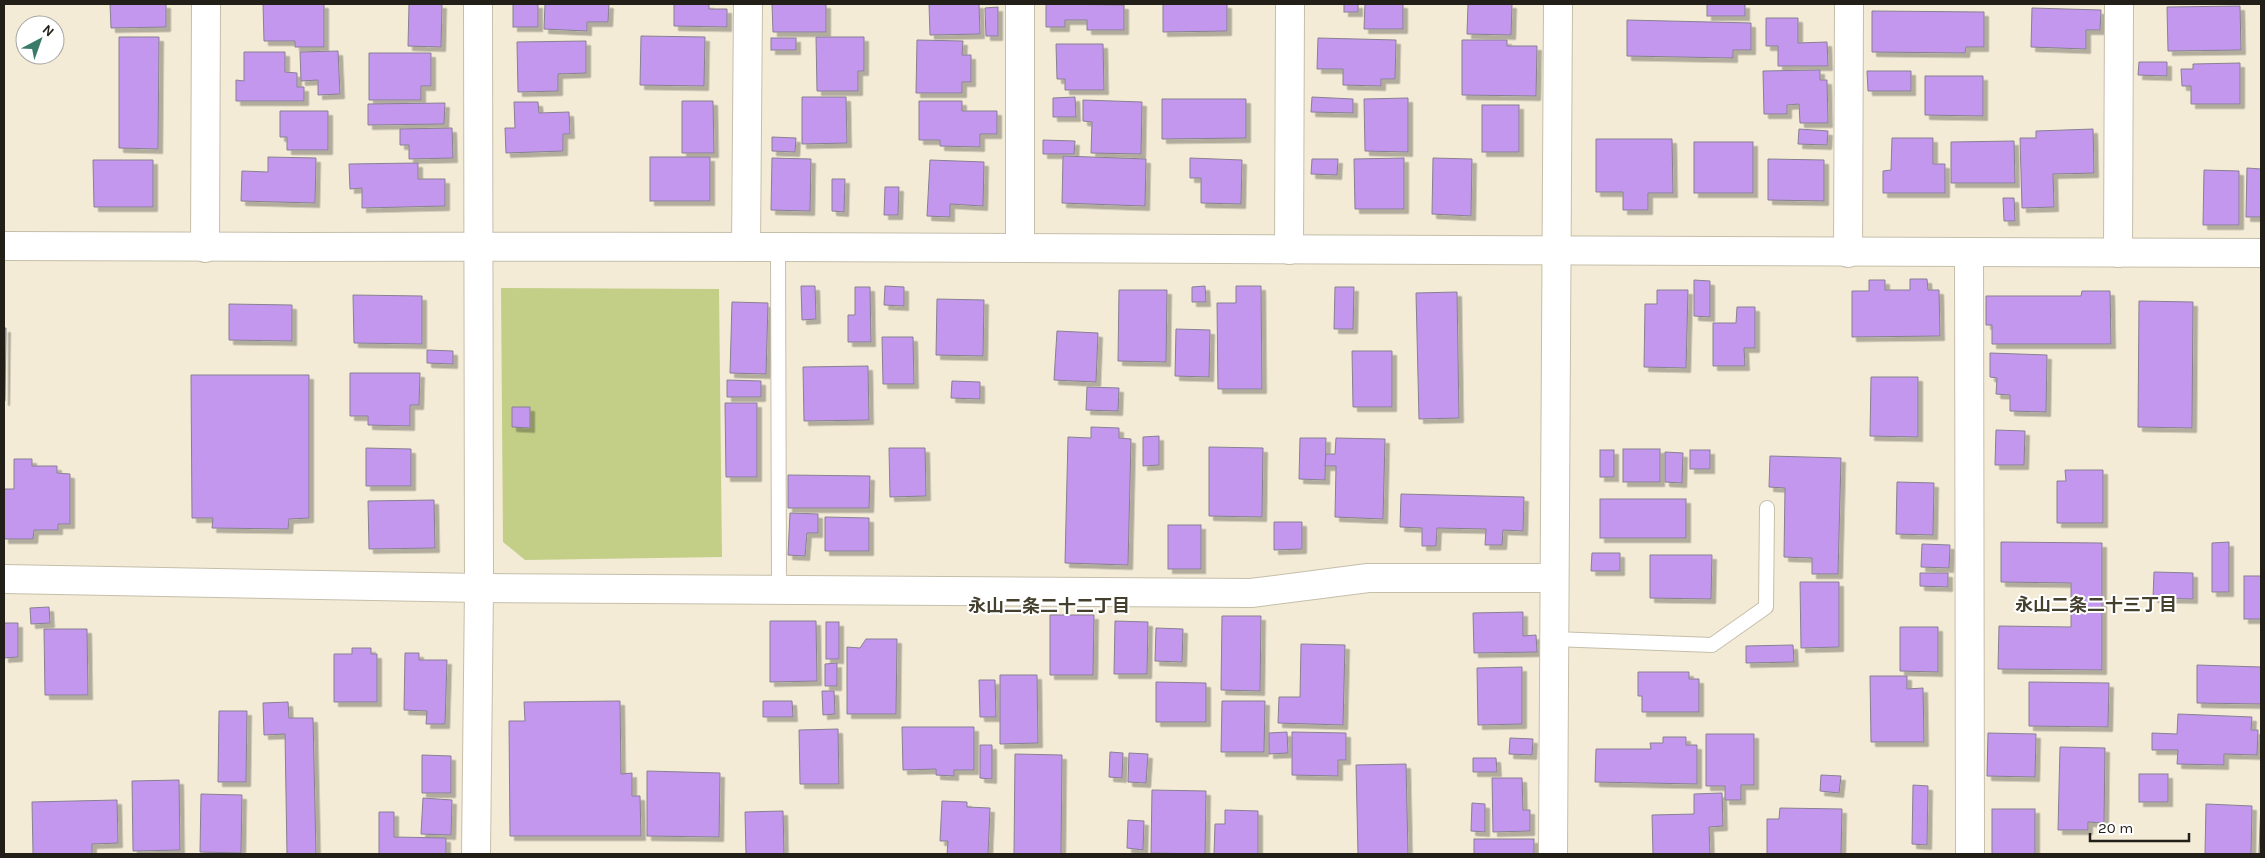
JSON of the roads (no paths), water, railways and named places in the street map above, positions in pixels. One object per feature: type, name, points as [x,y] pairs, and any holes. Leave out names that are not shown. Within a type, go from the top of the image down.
[{"type":"street","points":[[205,248],[206,4]]},
{"type":"street","points":[[476,854],[479,588],[478,4]]},
{"type":"street","points":[[746,247],[748,4]]},
{"type":"street","points":[[1020,4],[1020,248]]},
{"type":"street","points":[[1288,250],[1290,4]]},
{"type":"street","points":[[1553,854],[1558,4]]},
{"type":"street","points":[[1848,4],[1848,253]]},
{"type":"street","points":[[2118,253],[2119,4]]},
{"type":"street","points":[[4,246],[205,248],[778,246],[1848,253],[2261,253]]},
{"type":"street","points":[[1969,253],[1970,854]]},
{"type":"street","points":[[4,579],[479,588],[1252,593],[1368,578],[1554,578]]},
{"type":"lane","points":[[778,246],[779,590]]},
{"type":"lane","points":[[1554,639],[1712,645],[1766,607],[1767,508]]},
{"type":"district","name":"永山二条二十三丁目","points":[[2096,605]]},
{"type":"district","name":"永山二条二十二丁目","points":[[1049,606]]}]
